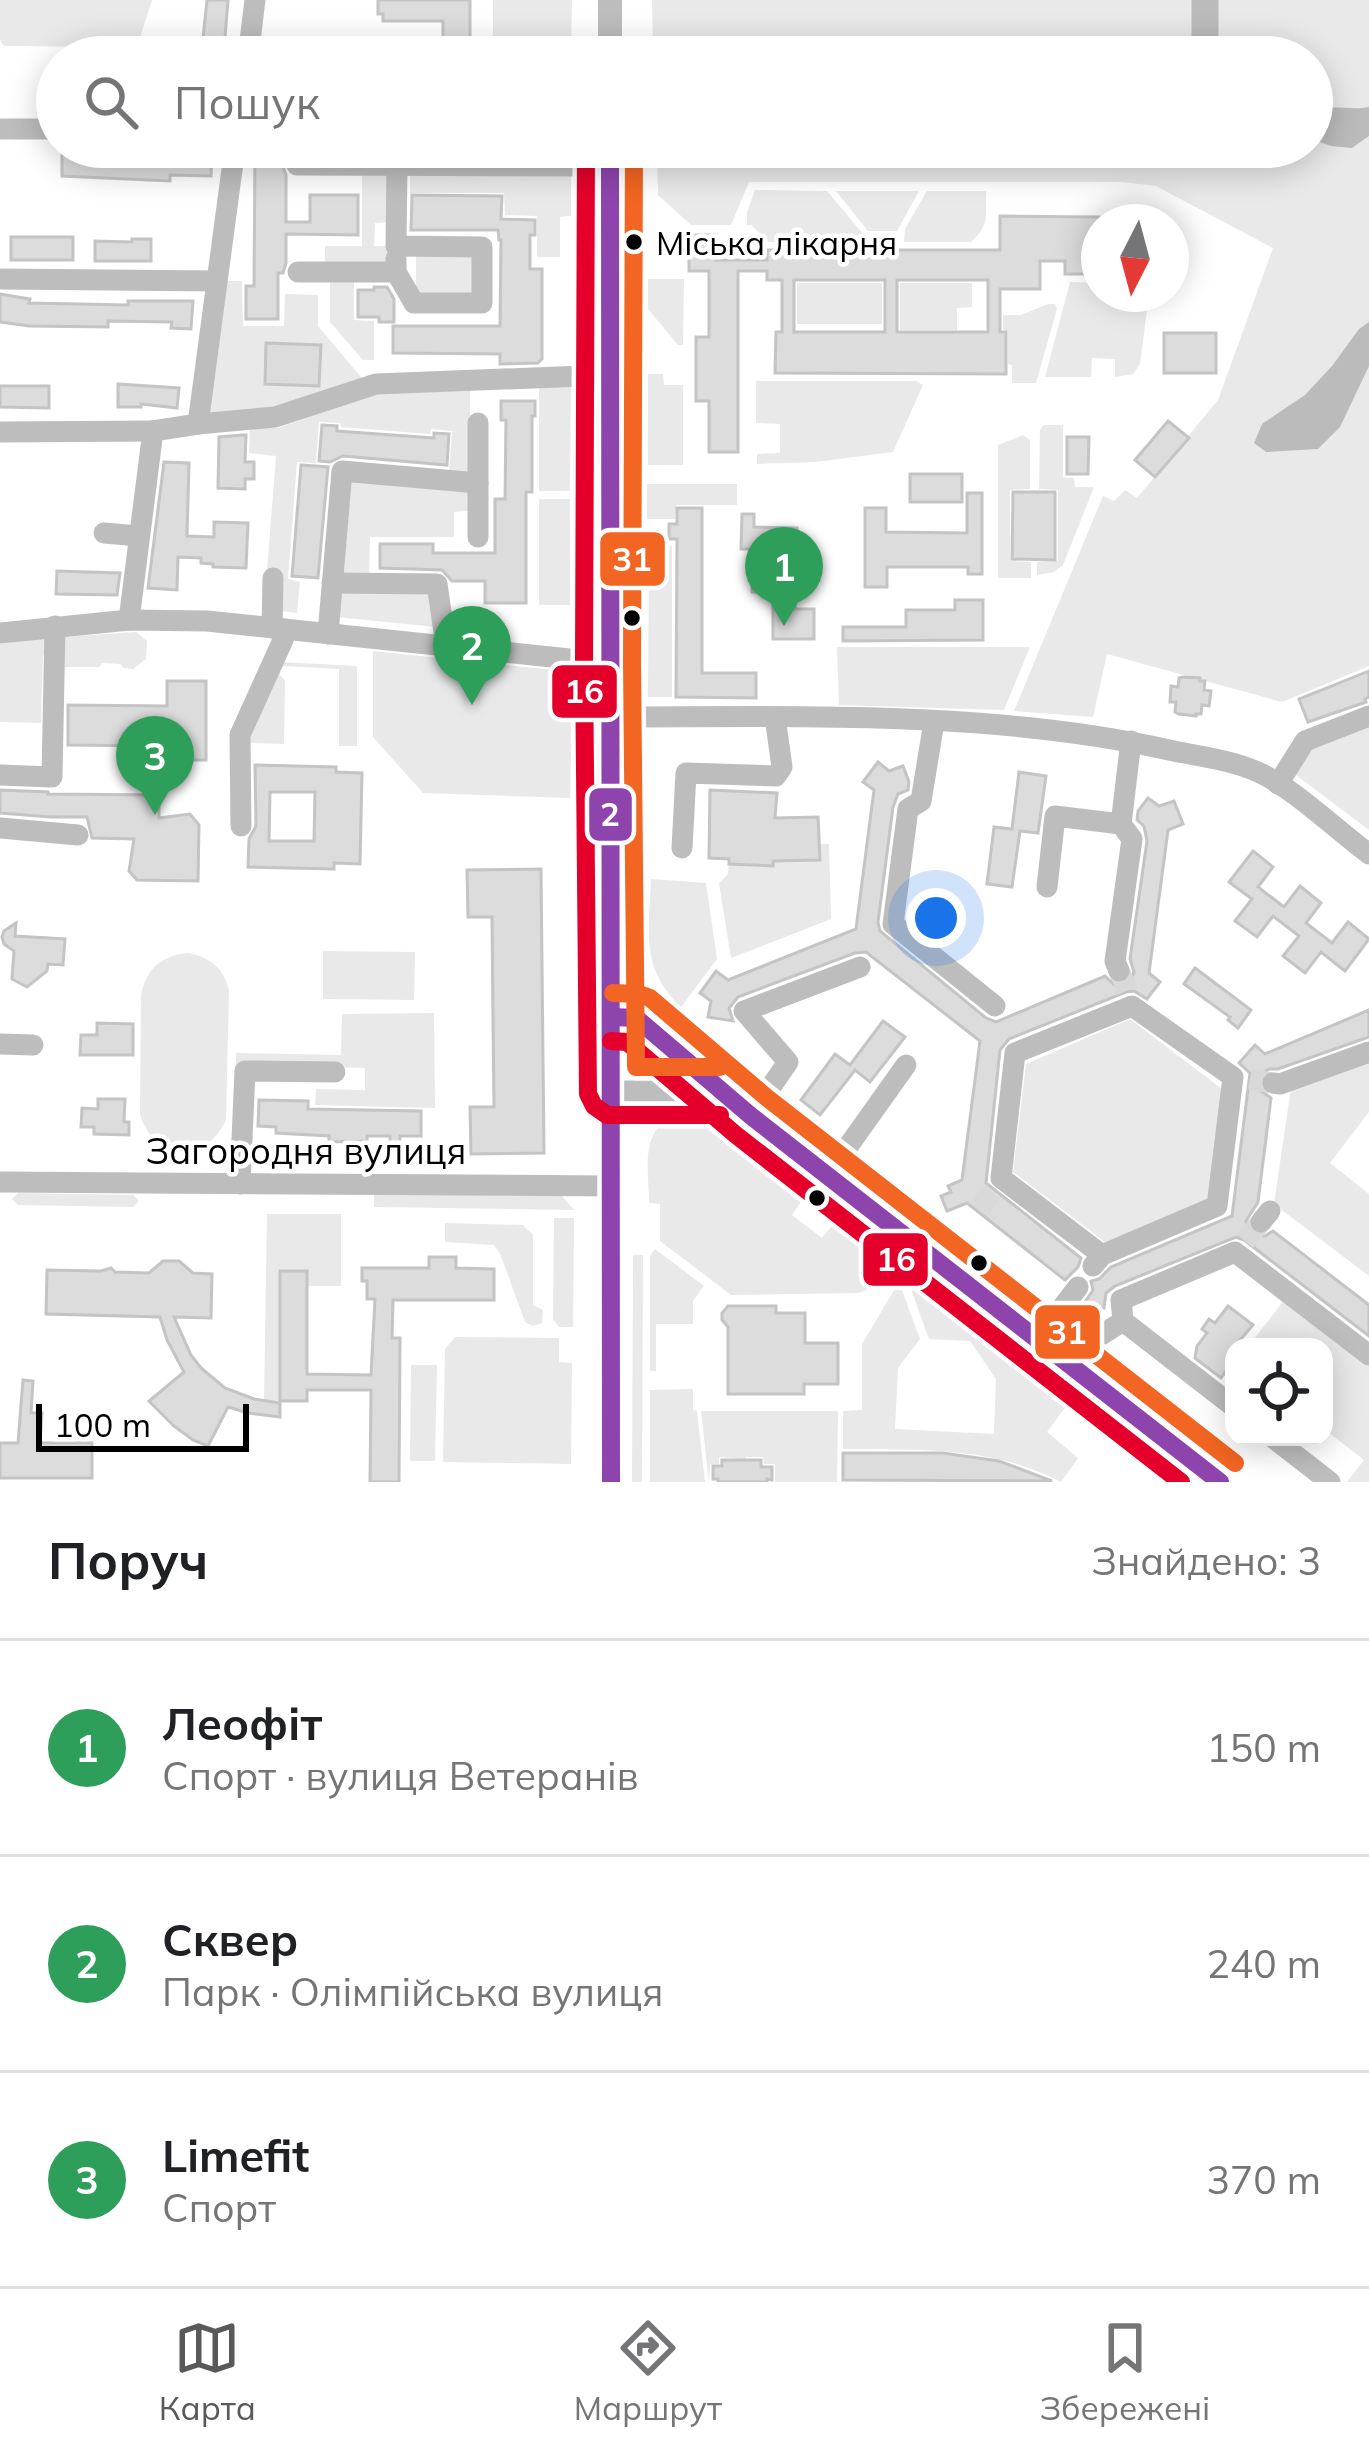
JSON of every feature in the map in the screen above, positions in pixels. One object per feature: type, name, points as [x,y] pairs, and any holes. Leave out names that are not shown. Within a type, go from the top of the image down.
[{"type":"main road","points":[[610,0],[610,36]]},
{"type":"main road","points":[[610,168],[611,1482]]},
{"type":"street","points":[[251,36],[255,0]]},
{"type":"street","points":[[0,129],[36,129]]},
{"type":"street","points":[[198,424],[233,168]]},
{"type":"street","points":[[396,246],[482,247],[482,303],[414,302],[396,272],[396,246],[397,168]]},
{"type":"street","points":[[298,272],[396,272]]},
{"type":"street","points":[[0,278],[218,281]]},
{"type":"street","points":[[0,432],[153,431],[275,416],[376,384],[609,375]]},
{"type":"street","points":[[478,423],[478,538]]},
{"type":"street","points":[[129,620],[153,431]]},
{"type":"street","points":[[328,634],[342,471],[478,483]]},
{"type":"street","points":[[104,533],[139,536]]},
{"type":"street","points":[[241,826],[240,735],[283,640],[273,578]]},
{"type":"street","points":[[332,583],[437,584],[446,646]]},
{"type":"street","points":[[0,633],[129,620],[207,621],[608,663]]},
{"type":"street","points":[[0,775],[52,777],[55,626]]},
{"type":"street","points":[[1278,784],[1305,741],[1369,716]]},
{"type":"street","points":[[610,717],[934,722],[1130,741],[1260,773],[1369,854]]},
{"type":"street","points":[[682,848],[686,773],[776,776],[782,766],[776,717]]},
{"type":"street","points":[[934,722],[921,801],[908,809],[893,924],[995,1006]]},
{"type":"street","points":[[1119,970],[1115,961],[1132,839],[1121,824],[1130,741]]},
{"type":"street","points":[[1047,887],[1054,816],[1121,824]]},
{"type":"street","points":[[0,828],[79,835]]},
{"type":"street","points":[[751,1116],[788,1062],[744,1011],[860,967]]},
{"type":"street","points":[[1130,999],[1241,1078],[1217,1206],[1097,1261],[998,1184],[1016,1053],[1130,999]]},
{"type":"street","points":[[612,1017],[636,1018],[751,1116],[1220,1482]]},
{"type":"street","points":[[0,1044],[33,1045]]},
{"type":"street","points":[[1273,1083],[1369,1052]]},
{"type":"street","points":[[827,1176],[906,1066]]},
{"type":"street","points":[[240,1184],[244,1071],[335,1072]]},
{"type":"street","points":[[612,1091],[720,1091]]},
{"type":"street","name":"Загородня вулиця","points":[[0,1182],[611,1186]]},
{"type":"street","points":[[1225,1400],[1123,1321],[1121,1300],[1240,1247],[1369,1355]]},
{"type":"street","points":[[1038,1339],[1078,1287]]},
{"type":"street","points":[[1072,1366],[1092,1341],[1123,1321]]},
{"type":"street","points":[[1284,1446],[1330,1482]]},
{"type":"shaded area","points":[[0,0],[152,0],[141,36],[36,36],[36,46],[4,46]]},
{"type":"shaded area","points":[[493,0],[572,0],[571,36],[493,36]]},
{"type":"shaded area","points":[[652,0],[1369,0],[1369,666],[1282,702],[1107,654],[1093,717],[1014,711],[1103,496],[1114,501],[1125,490],[1137,498],[1218,400],[1273,248],[1156,186],[1122,182],[749,182],[731,225],[691,225],[658,195],[657,168],[1333,168],[1333,36],[653,36]]},
{"type":"shaded area","points":[[1369,107],[1369,136],[1352,148],[1333,146],[1333,108]]},
{"type":"shaded area","points":[[362,169],[390,169],[390,222],[375,223],[374,246],[390,246],[390,266],[325,266],[325,246],[362,246]]},
{"type":"shaded area","points":[[410,172],[571,172],[571,216],[560,217],[560,257],[537,257],[537,216],[505,215],[504,193],[410,193]]},
{"type":"shaded area","points":[[755,190],[827,191],[869,241],[769,242],[747,225]]},
{"type":"shaded area","points":[[836,191],[919,191],[897,231],[868,231]]},
{"type":"shaded area","points":[[927,191],[986,191],[984,225],[971,242],[904,242],[905,229]]},
{"type":"shaded area","points":[[416,253],[474,253],[474,294],[416,294]]},
{"type":"shaded area","points":[[330,278],[354,278],[354,320],[374,321],[374,360],[363,360],[330,322]]},
{"type":"shaded area","points":[[648,279],[684,279],[683,345],[648,309]]},
{"type":"shaded area","points":[[223,281],[242,281],[243,326],[284,326],[285,294],[318,295],[318,326],[365,382],[275,411],[205,417]]},
{"type":"shaded area","points":[[1070,282],[1081,282],[1081,312],[1147,312],[1140,364],[1133,374],[1115,377],[1115,359],[1092,358],[1091,377],[1045,377]]},
{"type":"shaded area","points":[[797,283],[882,283],[882,324],[797,324]]},
{"type":"shaded area","points":[[900,283],[972,283],[972,307],[957,308],[957,330],[900,330]]},
{"type":"shaded area","points":[[1048,304],[1057,309],[1036,383],[1012,383],[1003,315],[1021,315]]},
{"type":"shaded area","points":[[1369,322],[1369,366],[1340,427],[1318,449],[1266,452],[1254,443],[1262,424],[1305,395]]},
{"type":"shaded area","points":[[648,374],[663,374],[664,385],[683,385],[683,465],[648,465]]},
{"type":"shaded area","points":[[756,381],[916,381],[923,385],[893,452],[757,464],[757,454],[780,453],[780,424],[756,423]]},
{"type":"shaded area","points":[[539,386],[571,386],[570,491],[539,491]]},
{"type":"shaded area","points":[[470,390],[470,476],[449,475],[452,431],[431,429],[430,434],[319,422],[316,463],[297,462],[288,579],[300,582],[297,613],[264,609],[276,456],[249,453],[250,428],[278,428],[379,392]]},
{"type":"shaded area","points":[[1044,425],[1063,425],[1063,477],[1074,478],[1075,487],[1094,487],[1063,565],[1037,575],[1037,562],[1058,561],[1058,490],[1039,489]]},
{"type":"shaded area","points":[[1023,435],[1030,440],[1030,489],[1010,490],[1010,561],[1031,562],[1031,578],[998,578],[998,445]]},
{"type":"shaded area","points":[[351,479],[468,489],[468,511],[454,512],[454,537],[370,537],[369,577],[343,577]]},
{"type":"shaded area","points":[[647,484],[737,484],[737,505],[676,505],[675,519],[647,519]]},
{"type":"shaded area","points":[[539,499],[570,499],[570,605],[539,605]]},
{"type":"shaded area","points":[[649,546],[672,546],[672,697],[648,697]]},
{"type":"shaded area","points":[[342,588],[431,591],[436,627],[336,617]]},
{"type":"shaded area","points":[[136,632],[147,641],[146,659],[133,669],[102,663],[99,667],[57,667],[64,637]]},
{"type":"shaded area","points":[[45,638],[49,653],[43,655],[41,723],[0,722],[0,644]]},
{"type":"shaded area","points":[[837,647],[1030,647],[1004,710],[839,705]]},
{"type":"shaded area","points":[[373,651],[573,672],[570,798],[423,793],[373,737]]},
{"type":"shaded area","points":[[280,662],[357,666],[357,746],[339,746],[339,669],[282,666]]},
{"type":"shaded area","points":[[277,671],[285,681],[284,744],[247,743]]},
{"type":"shaded area","points":[[1369,721],[1369,830],[1292,772],[1308,745]]},
{"type":"shaded area","points":[[710,842],[829,844],[831,919],[731,958],[719,883],[728,874],[729,860],[709,858]]},
{"type":"shaded area","points":[[651,879],[706,883],[717,959],[681,1007],[653,963]]},
{"type":"shaded area","points":[[323,951],[415,952],[414,1000],[323,999]]},
{"type":"shaded area","points":[[188,953],[214,965],[229,990],[226,1119],[207,1144],[181,1151],[156,1141],[140,1114],[141,995],[157,965]]},
{"type":"shaded area","points":[[434,1013],[435,1108],[315,1105],[316,1089],[365,1090],[365,1068],[236,1065],[236,1053],[341,1055],[342,1014]]},
{"type":"shaded area","points":[[1130,1019],[1222,1089],[1210,1201],[1105,1242],[1013,1172],[1026,1064]]},
{"type":"shaded area","points":[[1369,1057],[1369,1112],[1330,1163],[1369,1194],[1369,1276],[1274,1204],[1291,1088]]},
{"type":"shaded area","points":[[669,1119],[700,1124],[803,1199],[792,1215],[822,1238],[834,1223],[892,1269],[880,1285],[858,1293],[731,1295],[660,1241],[660,1204],[649,1203],[648,1156],[654,1134]]},
{"type":"shaded area","points":[[18,1193],[133,1195],[139,1201],[133,1207],[18,1205],[12,1199]]},
{"type":"shaded area","points":[[374,1194],[562,1196],[574,1210],[374,1207]]},
{"type":"shaded area","points":[[267,1214],[341,1214],[341,1286],[307,1286],[307,1271],[280,1271],[280,1401],[264,1400]]},
{"type":"shaded area","points":[[554,1218],[574,1218],[573,1327],[559,1327],[553,1319]]},
{"type":"shaded area","points":[[445,1223],[523,1225],[533,1235],[533,1305],[543,1310],[542,1323],[525,1322],[494,1245],[445,1242]]},
{"type":"shaded area","points":[[655,1249],[704,1286],[693,1301],[693,1324],[656,1324],[656,1371],[650,1371],[650,1256]]},
{"type":"shaded area","points":[[633,1255],[643,1255],[642,1482],[632,1482]]},
{"type":"shaded area","points":[[910,1262],[1192,1482],[1177,1482],[904,1269]]},
{"type":"shaded area","points":[[908,1281],[1067,1405],[1047,1432],[1078,1458],[1061,1482],[982,1456],[843,1449],[843,1411],[862,1410],[862,1344],[899,1282],[920,1339],[898,1368],[895,1429],[994,1434],[996,1379],[970,1341],[929,1339]]},
{"type":"shaded area","points":[[1285,1299],[1369,1365],[1369,1482],[1347,1482],[1364,1460],[1333,1436],[1333,1338],[1255,1338]]},
{"type":"shaded area","points":[[455,1337],[559,1338],[559,1362],[572,1363],[571,1464],[443,1462],[445,1349]]},
{"type":"shaded area","points":[[1092,1347],[1236,1458],[1227,1469],[1086,1361]]},
{"type":"shaded area","points":[[411,1365],[437,1365],[435,1461],[410,1461]]},
{"type":"shaded area","points":[[693,1389],[705,1482],[650,1482],[650,1390]]},
{"type":"shaded area","points":[[701,1411],[838,1411],[837,1482],[775,1482],[775,1464],[764,1464],[763,1457],[719,1457],[719,1464],[710,1464],[709,1482]]},
{"type":"building","points":[[207,0],[228,0],[225,36],[203,36]]},
{"type":"building","points":[[378,0],[470,0],[470,36],[443,36],[443,21],[383,21],[383,14],[378,14]]},
{"type":"building","points":[[62,168],[211,168],[211,176],[170,175],[170,181],[62,176]]},
{"type":"building","points":[[255,168],[283,168],[286,222],[310,222],[310,195],[358,195],[358,235],[286,234],[286,263],[283,273],[278,273],[278,319],[246,319],[246,286],[254,286]]},
{"type":"building","points":[[412,195],[502,196],[501,219],[535,220],[530,269],[542,269],[542,359],[538,363],[500,364],[500,354],[393,353],[393,326],[500,326],[498,230],[411,230]]},
{"type":"building","points":[[1000,216],[1081,217],[1081,274],[1065,274],[1065,261],[1040,261],[1040,289],[1000,289],[1006,374],[775,373],[776,332],[782,332],[782,280],[767,280],[767,271],[738,271],[738,452],[709,452],[709,401],[696,401],[696,337],[709,337],[709,271],[689,271],[689,235],[716,235],[716,260],[767,260],[767,250],[1000,250]],"holes":[[[794,280],[885,280],[885,332],[794,332]],[[897,280],[988,280],[988,332],[897,332]]]},
{"type":"building","points":[[11,237],[73,237],[73,260],[11,260]]},
{"type":"building","points":[[151,239],[151,261],[95,261],[95,241]]},
{"type":"building","points":[[387,287],[394,299],[394,322],[358,317],[358,290]]},
{"type":"building","points":[[0,294],[30,299],[29,303],[193,301],[191,329],[171,328],[172,322],[108,321],[108,327],[0,322]]},
{"type":"building","points":[[1164,333],[1216,333],[1216,373],[1164,373]]},
{"type":"building","points":[[266,343],[321,345],[319,386],[265,384]]},
{"type":"building","points":[[118,384],[179,388],[177,408],[118,407]]},
{"type":"building","points":[[0,386],[49,386],[49,408],[0,407]]},
{"type":"building","points":[[501,401],[535,401],[532,492],[526,492],[526,603],[485,603],[485,581],[452,581],[442,570],[380,568],[380,544],[433,544],[433,553],[495,553],[495,499],[505,499],[506,420],[501,420]]},
{"type":"building","points":[[1168,421],[1189,438],[1155,477],[1135,460]]},
{"type":"building","points":[[322,425],[337,426],[337,431],[434,438],[434,433],[449,434],[447,465],[343,456],[319,461]]},
{"type":"building","points":[[246,435],[245,462],[254,462],[254,479],[245,479],[245,489],[218,488],[219,437]]},
{"type":"building","points":[[1067,437],[1089,437],[1088,474],[1067,474]]},
{"type":"building","points":[[164,462],[189,463],[187,536],[214,537],[214,522],[248,523],[246,568],[213,567],[201,563],[201,558],[178,557],[177,590],[148,588]]},
{"type":"building","points":[[301,465],[328,467],[318,578],[292,576]]},
{"type":"building","points":[[910,474],[962,474],[962,502],[910,502]]},
{"type":"building","points":[[1013,492],[1055,492],[1055,560],[1012,559]]},
{"type":"building","points":[[967,493],[982,493],[982,574],[968,574],[968,567],[887,567],[887,587],[865,587],[865,508],[886,508],[886,532],[967,533]]},
{"type":"building","points":[[677,508],[702,508],[702,673],[756,673],[756,698],[676,697],[677,539],[669,539],[669,524],[677,524]]},
{"type":"building","points":[[742,514],[754,514],[754,527],[797,528],[795,609],[814,609],[814,639],[773,639],[773,593],[752,592],[753,549],[741,549]]},
{"type":"building","points":[[57,571],[120,573],[117,595],[56,594]]},
{"type":"building","points":[[955,600],[983,600],[983,640],[843,641],[843,627],[906,627],[906,610],[955,610]]},
{"type":"building","points":[[1369,671],[1366,702],[1308,722],[1299,699]]},
{"type":"building","points":[[1183,677],[1200,678],[1205,681],[1204,690],[1211,691],[1209,706],[1202,705],[1201,714],[1179,714],[1176,702],[1170,702],[1171,686],[1178,687]]},
{"type":"building","points":[[167,681],[206,681],[206,760],[149,760],[149,746],[68,745],[68,705],[167,706]]},
{"type":"building","points":[[878,762],[889,771],[903,766],[909,782],[893,807],[880,931],[996,1022],[1105,976],[1116,986],[1130,981],[1147,841],[1138,811],[1148,798],[1159,806],[1174,801],[1183,824],[1168,830],[1149,973],[1160,982],[1147,999],[1126,992],[1009,1039],[1000,1050],[986,1183],[1081,1258],[1065,1280],[967,1203],[947,1211],[941,1196],[951,1192],[948,1186],[962,1180],[980,1041],[866,952],[738,997],[729,1008],[733,1021],[708,1017],[711,1001],[700,993],[716,971],[728,980],[856,929],[874,790],[863,782]]},
{"type":"building","points":[[255,765],[336,767],[336,772],[362,773],[360,864],[334,863],[334,869],[248,867],[249,839],[256,826]],"holes":[[[270,792],[315,792],[314,841],[269,841]]]},
{"type":"building","points":[[1019,772],[1046,776],[1038,833],[1020,831],[1012,887],[987,884],[994,827],[1012,829]]},
{"type":"building","points":[[0,790],[159,795],[159,818],[190,814],[199,825],[198,881],[137,880],[129,871],[134,839],[92,838],[87,817],[0,813]]},
{"type":"building","points":[[710,790],[777,793],[775,818],[818,817],[820,860],[773,861],[773,866],[709,858]]},
{"type":"building","points":[[1253,851],[1273,867],[1258,887],[1284,907],[1300,886],[1321,903],[1306,923],[1332,943],[1348,922],[1369,939],[1345,971],[1321,952],[1305,973],[1283,956],[1299,936],[1273,916],[1257,937],[1235,921],[1252,899],[1229,882]]},
{"type":"building","points":[[541,869],[544,1153],[471,1154],[470,1107],[494,1107],[492,917],[468,917],[467,870]]},
{"type":"building","points":[[16,923],[15,936],[65,939],[63,965],[48,964],[47,971],[27,987],[12,979],[14,951],[2,937]]},
{"type":"building","points":[[1195,968],[1251,1010],[1238,1028],[1184,984]]},
{"type":"building","points":[[1369,1010],[1369,1037],[1261,1075],[1260,1090],[1271,1098],[1258,1202],[1246,1221],[1252,1234],[1265,1236],[1273,1231],[1369,1305],[1369,1336],[1236,1237],[1115,1286],[1106,1293],[1104,1308],[1083,1305],[1093,1290],[1091,1281],[1111,1267],[1232,1216],[1250,1073],[1239,1063],[1255,1045],[1265,1054]]},
{"type":"building","points":[[883,1021],[905,1037],[870,1082],[855,1070],[820,1115],[801,1100],[835,1054],[850,1065]]},
{"type":"building","points":[[97,1023],[133,1024],[133,1055],[80,1055],[81,1035],[97,1035]]},
{"type":"building","points":[[98,1099],[125,1099],[129,1135],[94,1134],[94,1127],[81,1127],[82,1108],[98,1109]]},
{"type":"building","points":[[259,1100],[308,1101],[308,1109],[421,1111],[421,1136],[400,1136],[399,1159],[389,1159],[390,1136],[329,1142],[329,1136],[276,1133],[276,1127],[258,1126]]},
{"type":"building","points":[[429,1257],[456,1257],[456,1268],[494,1269],[494,1300],[393,1300],[392,1338],[400,1338],[399,1482],[370,1482],[371,1390],[307,1390],[307,1401],[280,1401],[280,1271],[307,1271],[307,1374],[371,1375],[375,1299],[367,1299],[362,1268],[429,1268]]},
{"type":"building","points":[[163,1261],[179,1261],[193,1273],[212,1274],[211,1318],[174,1317],[191,1355],[225,1388],[280,1403],[280,1417],[228,1407],[208,1446],[193,1440],[149,1401],[184,1372],[160,1317],[46,1314],[47,1270],[111,1268],[149,1273]]},
{"type":"building","points":[[728,1306],[776,1306],[776,1313],[805,1313],[805,1343],[838,1343],[838,1384],[804,1384],[804,1394],[728,1394],[728,1327],[722,1313]]},
{"type":"building","points":[[1228,1306],[1253,1325],[1242,1338],[1225,1338],[1221,1378],[1195,1358],[1207,1333],[1202,1329],[1209,1319],[1215,1323]]},
{"type":"building","points":[[23,1380],[33,1381],[31,1413],[42,1413],[40,1443],[92,1443],[92,1478],[0,1478],[0,1443],[18,1443]]},
{"type":"building","points":[[843,1453],[943,1453],[999,1461],[1052,1481],[843,1480]]},
{"type":"building","points":[[722,1460],[761,1460],[761,1467],[772,1467],[772,1480],[718,1482],[713,1479],[713,1466],[722,1466]]},
{"type":"waterway","points":[[1205,0],[1205,36]]},
{"type":"tunnel","points":[[1119,971],[1129,993]]},
{"type":"tunnel","points":[[1250,1079],[1273,1083]]},
{"type":"tunnel","points":[[979,1209],[994,1189]]},
{"type":"tunnel","points":[[1245,1241],[1261,1222]]},
{"type":"transit line","name":"16","points":[[586,168],[588,1094],[594,1106],[607,1115],[720,1115]]},
{"type":"transit line","name":"2","points":[[610,168],[611,1482]]},
{"type":"transit line","name":"31","points":[[634,168],[636,1067],[720,1067]]},
{"type":"transit line","name":"31","points":[[613,993],[650,998],[766,1097],[1235,1463]]},
{"type":"transit line","name":"2","points":[[612,1017],[636,1018],[751,1116],[1220,1482]]},
{"type":"transit line","name":"16","points":[[611,1041],[627,1042],[736,1135],[1181,1482]]},
{"type":"place","name":"Міська лікарня","points":[[634,242]]},
{"type":"place","name":"Леофіт","points":[[784,626]]},
{"type":"place","name":"Сквер","points":[[472,705]]},
{"type":"place","name":"Limefit","points":[[155,815]]}]
